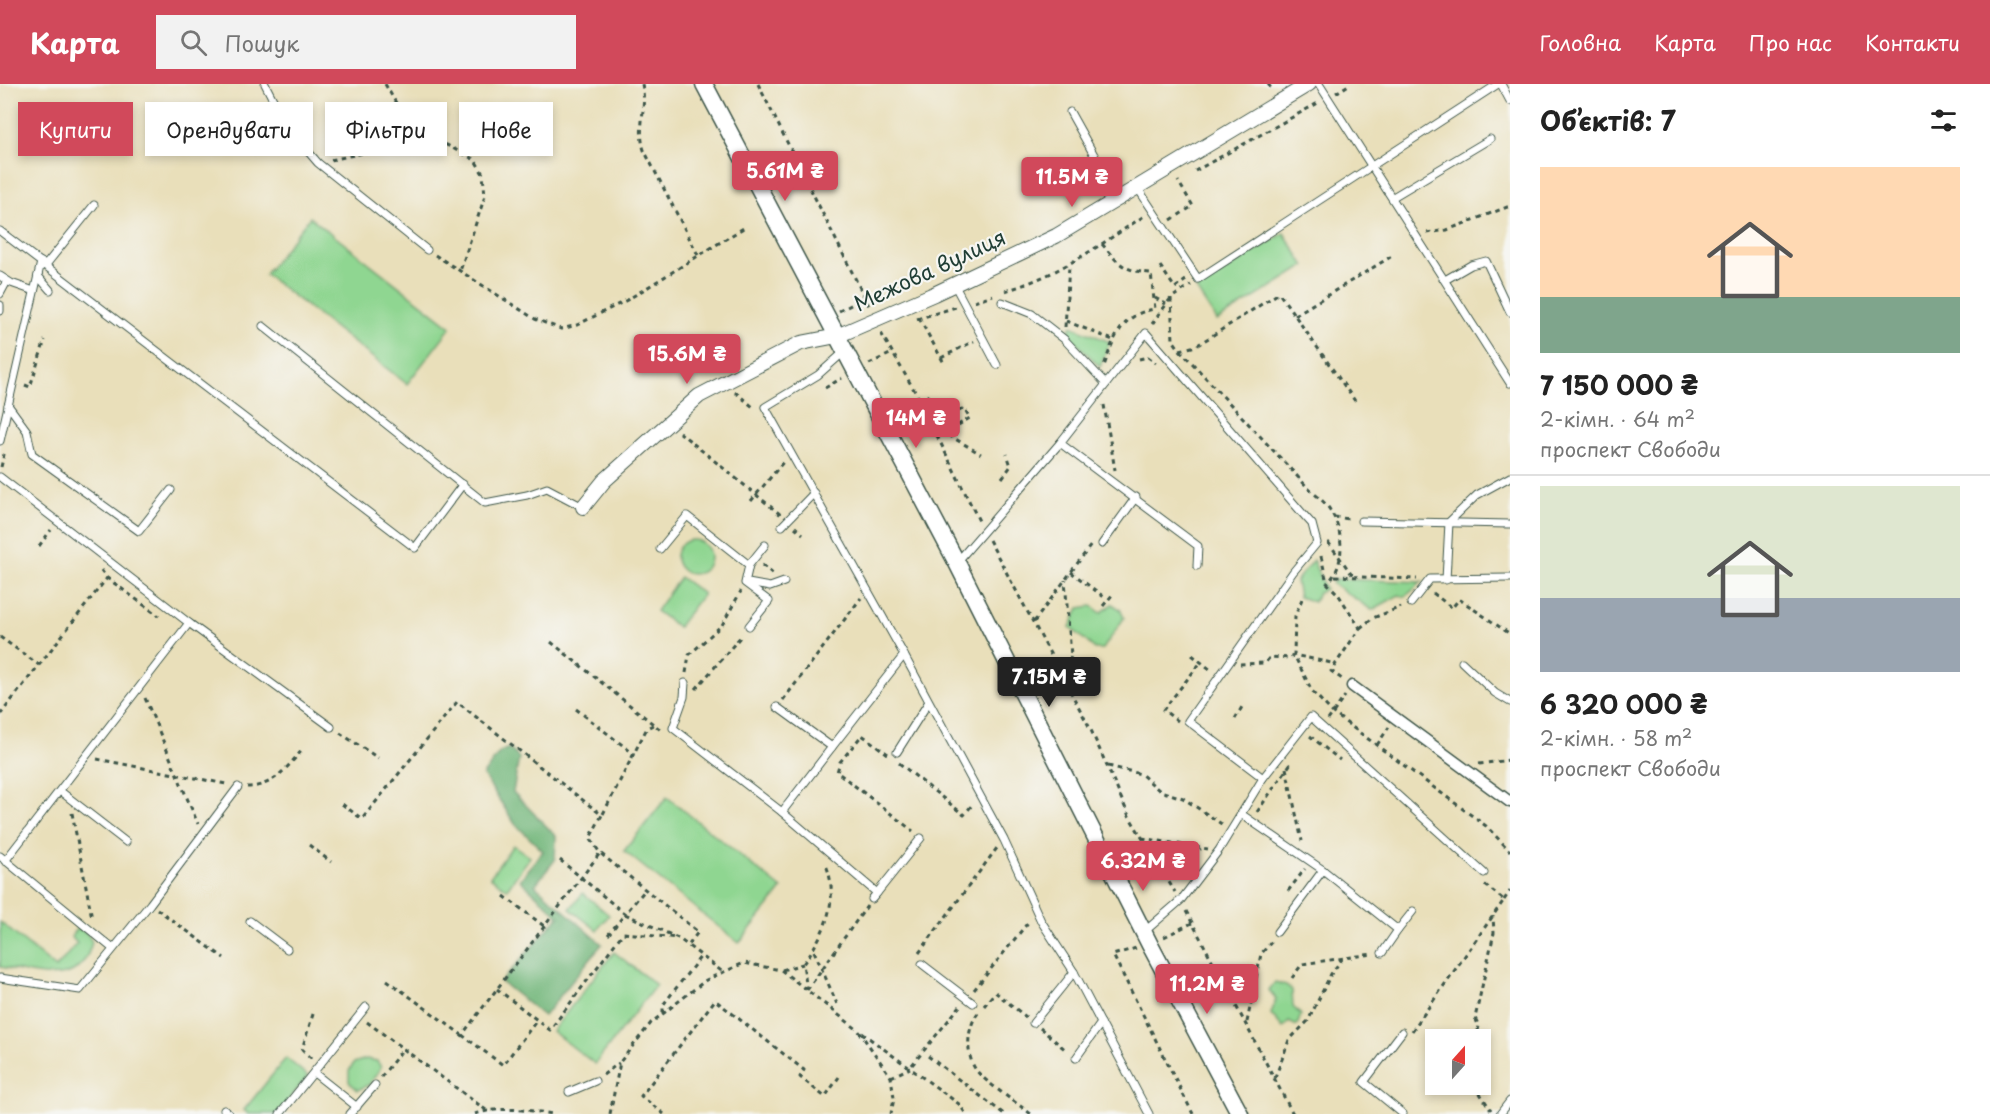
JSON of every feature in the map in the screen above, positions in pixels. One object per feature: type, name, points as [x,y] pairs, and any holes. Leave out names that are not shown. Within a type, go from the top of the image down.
[{"type":"street","points":[[704,84],[957,563],[1144,932],[1240,1114]]},
{"type":"street","name":"Межова вулиця","points":[[583,507],[604,481],[699,396],[801,343],[841,343],[954,284],[1056,236],[1309,84]]},
{"type":"street","points":[[1352,686],[1510,802]]},
{"type":"lane","points":[[265,84],[287,127],[318,163],[427,250]]},
{"type":"lane","points":[[1318,84],[1373,165],[1510,383]]},
{"type":"lane","points":[[1137,187],[1196,276],[1499,84],[1510,101]]},
{"type":"lane","points":[[1070,112],[1118,198]]},
{"type":"lane","points":[[1392,197],[1490,139]]},
{"type":"lane","points":[[0,441],[38,276],[43,264],[94,205]]},
{"type":"lane","points":[[0,231],[415,548],[463,484]]},
{"type":"lane","points":[[1445,280],[1472,265],[1486,261],[1510,312]]},
{"type":"lane","points":[[0,276],[34,291]]},
{"type":"lane","points":[[38,276],[50,290]]},
{"type":"lane","points":[[0,294],[8,281]]},
{"type":"lane","points":[[954,284],[997,365]]},
{"type":"lane","points":[[1002,302],[1032,314],[1040,320],[1064,339],[1106,384]]},
{"type":"lane","points":[[0,305],[0,311]]},
{"type":"lane","points":[[263,326],[485,503],[527,495],[547,488],[583,507]]},
{"type":"lane","points":[[957,563],[1060,443],[1146,333],[1303,514],[1314,532],[1317,543],[1293,572],[1188,721],[1263,778]]},
{"type":"lane","points":[[841,343],[818,375],[765,407],[904,655],[1004,840],[1041,921],[1074,972],[1149,1114]]},
{"type":"lane","points":[[8,405],[27,431],[32,454],[140,531],[171,490]]},
{"type":"lane","points":[[1060,443],[1136,497],[1198,546],[1197,566]]},
{"type":"lane","points":[[0,477],[189,623],[331,727]]},
{"type":"lane","points":[[1446,580],[1449,522],[1478,495],[1510,477]]},
{"type":"lane","points":[[784,523],[814,493]]},
{"type":"lane","points":[[1102,544],[1136,497]]},
{"type":"lane","points":[[660,549],[687,516],[749,565]]},
{"type":"lane","points":[[1361,521],[1510,524]]},
{"type":"lane","points":[[745,583],[749,565],[765,545]]},
{"type":"lane","points":[[1411,603],[1430,579],[1510,578]]},
{"type":"lane","points":[[745,583],[770,587],[783,582]]},
{"type":"lane","points":[[745,583],[769,601],[749,626]]},
{"type":"lane","points":[[112,948],[3,859],[60,791],[189,623]]},
{"type":"lane","points":[[782,812],[904,655]]},
{"type":"lane","points":[[1462,662],[1495,693],[1510,702]]},
{"type":"lane","points":[[685,683],[684,697],[673,728],[782,812],[877,893]]},
{"type":"lane","points":[[897,752],[928,703]]},
{"type":"lane","points":[[777,706],[832,747]]},
{"type":"lane","points":[[1144,932],[1180,900],[1232,830],[1263,778],[1311,717],[1484,873]]},
{"type":"lane","points":[[0,978],[80,990],[150,904],[238,787]]},
{"type":"lane","points":[[60,791],[126,842]]},
{"type":"lane","points":[[1241,814],[1323,870],[1398,930]]},
{"type":"lane","points":[[872,899],[921,838]]},
{"type":"lane","points":[[1277,932],[1323,870]]},
{"type":"lane","points":[[1382,953],[1413,911]]},
{"type":"lane","points":[[250,921],[287,950]]},
{"type":"lane","points":[[924,962],[972,1004]]},
{"type":"lane","points":[[1033,1023],[1074,972]]},
{"type":"lane","points":[[280,1114],[366,1007]]},
{"type":"lane","points":[[1076,1058],[1101,1023]]},
{"type":"lane","points":[[1402,1032],[1364,1082],[1403,1114]]},
{"type":"lane","points":[[314,1073],[357,1107]]},
{"type":"lane","points":[[569,1092],[595,1081]]},
{"type":"lane","points":[[351,1114],[375,1085]]},
{"type":"lane","points":[[1500,1114],[1510,1101]]},
{"type":"path","points":[[385,84],[395,102]]},
{"type":"path","points":[[642,84],[645,111],[640,133],[644,150],[698,255]]},
{"type":"path","points":[[758,84],[870,308],[879,303]]},
{"type":"path","points":[[1170,185],[1350,84]]},
{"type":"path","points":[[447,144],[461,150],[475,160],[483,174],[484,196],[460,271]]},
{"type":"path","points":[[318,163],[350,156]]},
{"type":"path","points":[[1163,226],[1193,206],[1178,181]]},
{"type":"path","points":[[1416,234],[1447,230],[1510,206]]},
{"type":"path","points":[[910,321],[1033,283],[1069,266],[1153,210]]},
{"type":"path","points":[[427,250],[535,319],[561,328],[577,325],[627,300],[746,228]]},
{"type":"path","points":[[1101,373],[1113,340],[1134,313],[1155,309],[1151,273],[1132,272],[1120,265],[1102,244]]},
{"type":"path","points":[[1295,315],[1392,256]]},
{"type":"path","points":[[1065,331],[1069,266]]},
{"type":"path","points":[[1160,266],[1175,288],[1196,276]]},
{"type":"path","points":[[1146,333],[1171,298],[1196,276]]},
{"type":"path","points":[[1180,350],[1196,346],[1280,293],[1355,401]]},
{"type":"path","points":[[1154,298],[1166,304]]},
{"type":"path","points":[[1171,298],[1173,340],[1180,350],[1310,490],[1324,502],[1334,517],[1340,558],[1335,576],[1327,584]]},
{"type":"path","points":[[919,318],[944,363]]},
{"type":"path","points":[[1066,321],[1113,340]]},
{"type":"path","points":[[881,331],[890,328]]},
{"type":"path","points":[[941,358],[979,338]]},
{"type":"path","points":[[22,383],[30,387],[45,340]]},
{"type":"path","points":[[885,341],[919,399],[985,533],[1065,680],[1142,837],[1180,900],[1293,1114]]},
{"type":"path","points":[[1134,363],[1148,357],[1162,369]]},
{"type":"path","points":[[724,383],[753,407]]},
{"type":"path","points":[[919,399],[929,395]]},
{"type":"path","points":[[1097,410],[1107,398]]},
{"type":"path","points":[[1103,403],[1115,471],[1107,465]]},
{"type":"path","points":[[940,429],[943,420],[964,408],[970,418],[946,432]]},
{"type":"path","points":[[668,423],[784,523],[803,534]]},
{"type":"path","points":[[931,425],[981,454]]},
{"type":"path","points":[[751,501],[786,459],[782,452]]},
{"type":"path","points":[[1002,478],[1011,466],[1007,454]]},
{"type":"path","points":[[1334,517],[1361,521]]},
{"type":"path","points":[[39,546],[53,527]]},
{"type":"path","points":[[1314,532],[1336,550],[1354,576]]},
{"type":"path","points":[[1317,543],[1327,584],[1338,594],[1360,628]]},
{"type":"path","points":[[1034,622],[1076,565]]},
{"type":"path","points":[[1071,572],[1104,597]]},
{"type":"path","points":[[1335,576],[1430,579]]},
{"type":"path","points":[[0,715],[107,578]]},
{"type":"path","points":[[1065,580],[1071,656],[1065,680]]},
{"type":"path","points":[[685,683],[689,655],[722,625],[745,583]]},
{"type":"path","points":[[1424,585],[1452,608],[1459,599],[1510,634]]},
{"type":"path","points":[[1103,606],[1113,594]]},
{"type":"path","points":[[777,706],[862,597]]},
{"type":"path","points":[[1302,599],[1295,616],[1294,656],[1312,692],[1333,713],[1486,826],[1510,851]]},
{"type":"path","points":[[1323,727],[1352,686],[1331,671],[1360,628],[1373,618],[1411,603]]},
{"type":"path","points":[[684,697],[701,684],[749,626]]},
{"type":"path","points":[[0,637],[39,665]]},
{"type":"path","points":[[550,642],[663,732]]},
{"type":"path","points":[[1191,655],[1215,673]]},
{"type":"path","points":[[1229,662],[1264,663],[1270,657],[1290,658],[1294,656],[1336,664]]},
{"type":"path","points":[[1188,721],[1184,726],[1163,710],[1201,662]]},
{"type":"path","points":[[140,687],[202,834]]},
{"type":"path","points":[[342,804],[362,819],[457,702],[602,815]]},
{"type":"path","points":[[1235,719],[1242,707]]},
{"type":"path","points":[[576,709],[634,754]]},
{"type":"path","points":[[1377,745],[1396,718]]},
{"type":"path","points":[[673,728],[654,725],[647,728],[590,838],[600,853],[698,932],[688,946]]},
{"type":"path","points":[[331,727],[378,758]]},
{"type":"path","points":[[921,838],[837,772],[840,762],[862,735],[964,814],[974,802]]},
{"type":"path","points":[[1304,744],[1310,736],[1344,764]]},
{"type":"path","points":[[86,757],[238,787],[268,784],[281,774],[304,748]]},
{"type":"path","points":[[1284,752],[1307,860],[1288,891]]},
{"type":"path","points":[[1462,767],[1510,760]]},
{"type":"path","points":[[1251,821],[1292,761]]},
{"type":"path","points":[[1107,765],[1141,774],[1160,791],[1183,798],[1232,830]]},
{"type":"path","points":[[69,799],[95,932]]},
{"type":"path","points":[[1142,837],[1202,848],[1160,870]]},
{"type":"path","points":[[924,962],[919,953],[1004,840]]},
{"type":"path","points":[[309,844],[331,862]]},
{"type":"path","points":[[462,1035],[600,853]]},
{"type":"path","points":[[595,1081],[620,1062],[651,1023],[706,980],[744,963],[781,970],[803,964],[821,939],[830,905],[833,882],[824,859]]},
{"type":"path","points":[[560,860],[625,914],[678,938],[724,973]]},
{"type":"path","points":[[1484,873],[1478,880],[1504,900]]},
{"type":"path","points":[[608,935],[645,890]]},
{"type":"path","points":[[1422,1016],[1510,891]]},
{"type":"path","points":[[504,896],[544,926]]},
{"type":"path","points":[[807,990],[872,899]]},
{"type":"path","points":[[150,904],[224,958]]},
{"type":"path","points":[[1478,1029],[1475,1018],[1494,933],[1493,915]]},
{"type":"path","points":[[496,989],[550,1030],[623,933],[678,938]]},
{"type":"path","points":[[1247,1024],[1261,954],[1273,940]]},
{"type":"path","points":[[813,950],[837,1004]]},
{"type":"path","points":[[1292,978],[1302,964],[1382,953]]},
{"type":"path","points":[[1113,955],[1193,1114]]},
{"type":"path","points":[[663,1013],[663,1005],[701,956]]},
{"type":"path","points":[[1275,1078],[1289,1040],[1308,1021],[1331,974],[1342,959]]},
{"type":"path","points":[[803,964],[807,990]]},
{"type":"path","points":[[781,970],[959,1104],[966,1114]]},
{"type":"path","points":[[387,980],[503,1065],[537,1020]]},
{"type":"path","points":[[995,992],[971,1022],[968,1033],[972,1058],[976,1070],[1031,1114]]},
{"type":"path","points":[[664,1114],[641,1096],[715,1000],[804,1070],[800,1077],[825,1097],[839,1077]]},
{"type":"path","points":[[314,1011],[302,1049],[319,1066]]},
{"type":"path","points":[[359,1016],[486,1110]]},
{"type":"path","points":[[858,1030],[891,1077],[894,1098],[891,1114]]},
{"type":"path","points":[[375,1085],[403,1049]]},
{"type":"path","points":[[928,1056],[1004,1114]]},
{"type":"path","points":[[610,1114],[620,1062]]},
{"type":"path","points":[[891,1077],[910,1068]]},
{"type":"path","points":[[1481,1095],[1494,1114]]},
{"type":"path","points":[[475,1114],[486,1110],[531,1110],[554,1114]]},
{"type":"green space","points":[[310,217],[451,327],[407,384],[265,274]]},
{"type":"green space","points":[[1284,233],[1305,266],[1217,321],[1196,289]]},
{"type":"green space","points":[[1071,326],[1110,342],[1100,367],[1068,334]]},
{"type":"green space","points":[[693,540],[705,545],[710,557],[705,569],[693,574],[681,569],[676,557],[681,545]]},
{"type":"green space","points":[[1313,560],[1325,589],[1318,593],[1314,602],[1299,597],[1296,581]]},
{"type":"green space","points":[[680,577],[703,594],[678,627],[656,611]]},
{"type":"green space","points":[[1336,579],[1422,582],[1405,597],[1399,595],[1372,610],[1332,583]]},
{"type":"green space","points":[[1112,604],[1120,609],[1124,618],[1103,649],[1095,649],[1070,627],[1079,608],[1092,606],[1101,613]]},
{"type":"green space","points":[[509,748],[519,758],[513,792],[556,836],[555,860],[535,885],[602,944],[544,1016],[501,982],[559,916],[520,880],[543,851],[515,824],[483,775],[500,752]]},
{"type":"green space","points":[[667,797],[782,889],[739,943],[624,851]]},
{"type":"green space","points":[[513,845],[530,857],[507,889],[490,877]]},
{"type":"green space","points":[[583,893],[609,915],[597,930],[570,909]]},
{"type":"green space","points":[[0,922],[56,968],[77,943],[71,937],[78,928],[87,933],[92,942],[86,958],[78,968],[67,973],[55,976],[42,975],[0,967]]},
{"type":"green space","points":[[614,952],[656,985],[595,1064],[552,1031]]},
{"type":"green space","points":[[1275,982],[1286,985],[1292,990],[1293,1007],[1301,1015],[1297,1026],[1289,1022],[1283,1028],[1271,1014],[1276,999],[1269,990]]},
{"type":"green space","points":[[286,1058],[308,1076],[277,1114],[248,1114],[244,1110]]},
{"type":"green space","points":[[366,1059],[377,1061],[381,1067],[370,1084],[358,1090],[349,1082],[349,1071],[354,1063]]}]
